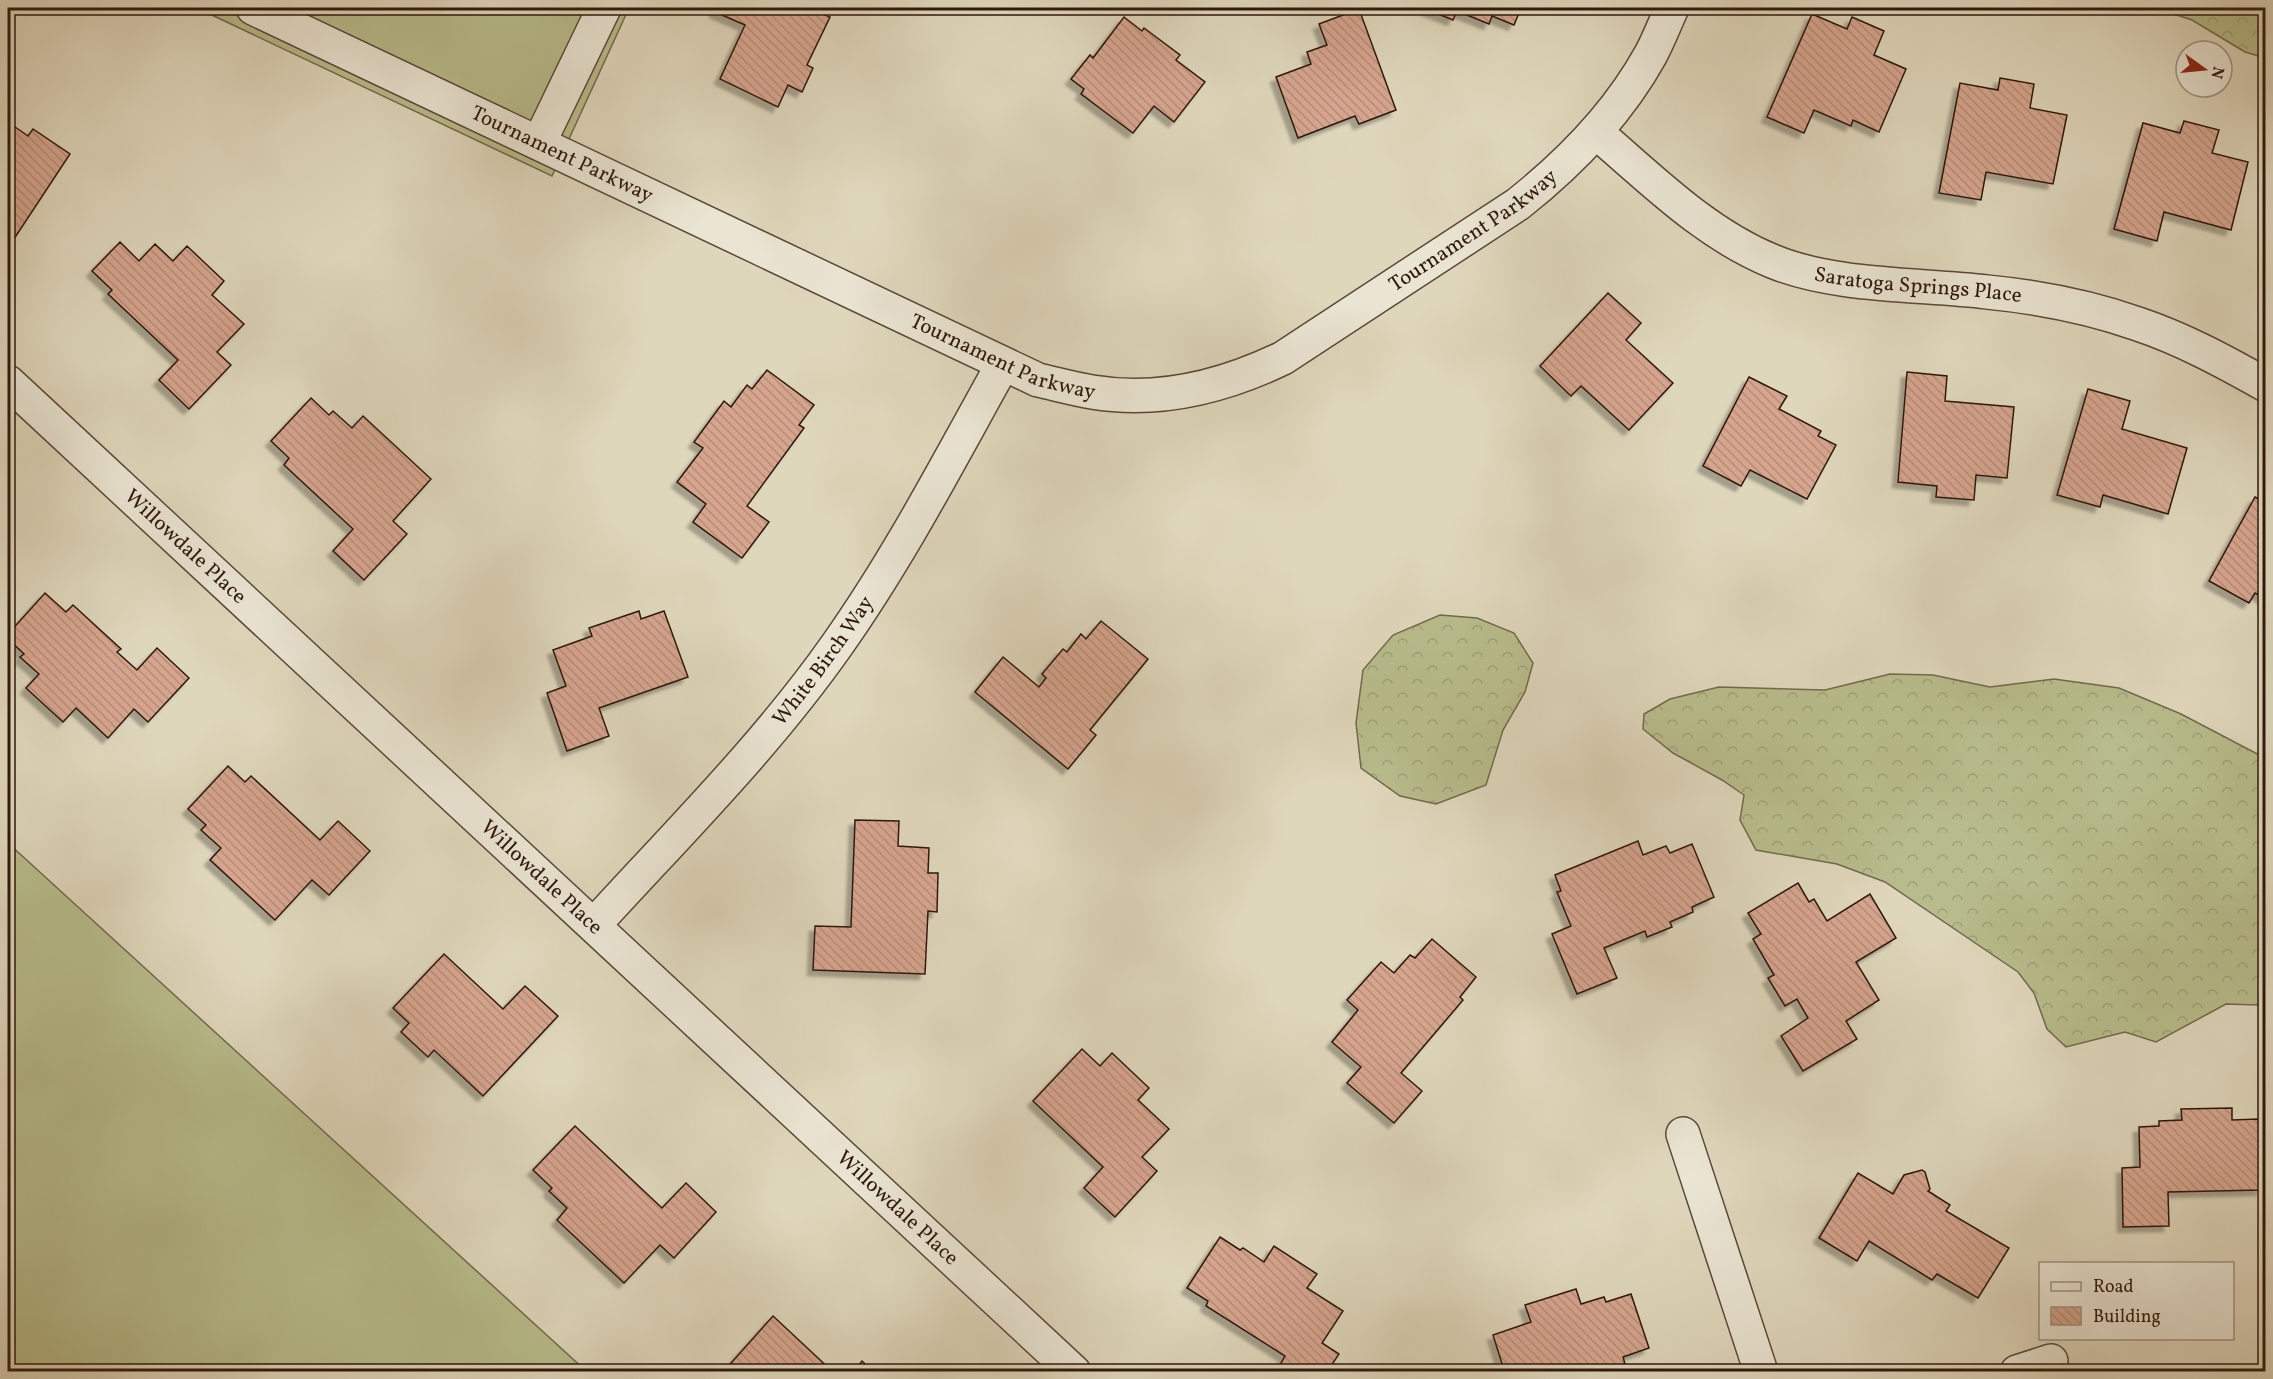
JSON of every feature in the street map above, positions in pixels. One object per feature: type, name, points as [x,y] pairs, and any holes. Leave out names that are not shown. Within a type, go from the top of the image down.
[{"type":"street","name":"Tournament Parkway","points":[[253,8],[1038,380],[1093,392],[1145,395],[1201,389],[1247,375],[1283,358],[1518,204],[1553,176],[1614,110],[1651,54],[1672,8]]},
{"type":"street","points":[[538,144],[604,8]]},
{"type":"street","name":"Saratoga Springs Place","points":[[1596,132],[1707,225],[1724,237],[1773,262],[1827,277],[2048,300],[2139,324],[2212,354],[2265,385]]},
{"type":"street","name":"White Birch Way","points":[[594,925],[766,736],[837,645],[902,546],[1003,364]]},
{"type":"street","name":"Willowdale Place","points":[[8,382],[1074,1371]]},
{"type":"street","points":[[1683,1134],[1761,1371]]},
{"type":"street","points":[[2017,1371],[2052,1361]]},
{"type":"green space","points":[[197,8],[629,8],[552,176]]},
{"type":"green space","points":[[2155,8],[2265,8],[2265,58],[2245,52],[2234,45],[2234,39],[2223,39],[2192,20]]},
{"type":"green space","points":[[1440,615],[1477,618],[1514,633],[1533,663],[1525,692],[1503,730],[1486,785],[1436,804],[1400,796],[1361,768],[1356,723],[1363,670],[1393,635]]},
{"type":"green space","points":[[1890,674],[1933,675],[1990,687],[2054,679],[2119,688],[2181,714],[2265,758],[2265,1015],[2258,1005],[2226,1004],[2156,1042],[2125,1032],[2066,1047],[2047,1029],[2034,993],[2018,972],[1885,882],[1837,864],[1756,850],[1740,820],[1744,795],[1673,753],[1643,729],[1644,714],[1670,699],[1719,687],[1825,690]]},
{"type":"green space","points":[[8,843],[586,1371],[8,1371]]},
{"type":"building","points":[[716,8],[810,8],[830,17],[807,65],[813,68],[802,92],[788,85],[778,107],[720,79],[745,25],[715,12]]},
{"type":"building","points":[[1423,8],[1521,8],[1514,25],[1492,16],[1489,24],[1457,11],[1453,20]]},
{"type":"building","points":[[1359,9],[1396,110],[1359,124],[1355,116],[1298,138],[1276,77],[1311,64],[1307,52],[1327,45],[1319,24]]},
{"type":"building","points":[[1812,14],[1847,29],[1852,17],[1884,31],[1874,55],[1906,69],[1879,132],[1853,120],[1851,126],[1814,110],[1804,133],[1767,117]]},
{"type":"building","points":[[1124,17],[1142,31],[1144,28],[1180,55],[1176,60],[1205,82],[1174,122],[1154,106],[1133,133],[1081,94],[1084,89],[1071,79],[1090,55],[1093,58]]},
{"type":"building","points":[[2000,78],[2034,84],[2030,108],[2067,115],[2053,184],[1986,172],[1981,200],[1939,193],[1960,83],[1998,90]]},
{"type":"building","points":[[2184,121],[2219,130],[2212,153],[2248,162],[2231,230],[2164,212],[2157,241],[2114,229],[2143,123],[2180,133]]},
{"type":"building","points":[[8,122],[28,136],[33,129],[70,154],[8,248]]},
{"type":"building","points":[[120,242],[139,261],[155,244],[173,261],[187,246],[224,281],[212,295],[244,324],[217,352],[231,365],[189,409],[159,380],[178,360],[108,294],[112,290],[92,271]]},
{"type":"building","points":[[1608,293],[1641,323],[1626,340],[1673,383],[1629,430],[1581,386],[1571,396],[1540,366]]},
{"type":"building","points":[[767,370],[814,405],[799,425],[804,428],[747,506],[769,522],[742,558],[693,522],[706,504],[677,482],[703,448],[694,442],[724,401],[731,407],[747,385],[752,389]]},
{"type":"building","points":[[1907,372],[1947,376],[1945,401],[2014,407],[2007,478],[1976,475],[1974,500],[1936,497],[1937,486],[1898,482]]},
{"type":"building","points":[[1749,377],[1787,396],[1779,409],[1821,431],[1818,436],[1836,445],[1807,499],[1750,470],[1741,486],[1703,466]]},
{"type":"building","points":[[2088,389],[2130,401],[2122,429],[2187,448],[2168,514],[2103,495],[2100,507],[2057,495]]},
{"type":"building","points":[[311,398],[329,415],[333,411],[352,428],[363,416],[431,479],[393,521],[407,534],[364,580],[333,551],[353,529],[284,465],[289,458],[271,441]]},
{"type":"building","points":[[2255,497],[2266,503],[2266,599],[2255,593],[2249,603],[2209,581]]},
{"type":"building","points":[[45,593],[66,612],[73,605],[121,649],[117,652],[137,670],[157,648],[189,678],[148,722],[134,709],[108,738],[76,708],[63,722],[26,688],[39,674],[20,657],[24,654],[8,639],[8,634]]},
{"type":"building","points":[[639,611],[641,619],[664,611],[688,677],[599,708],[609,736],[567,751],[547,693],[566,686],[553,650],[592,636],[589,628]]},
{"type":"building","points":[[1101,621],[1148,659],[1090,730],[1096,735],[1068,769],[975,692],[1003,657],[1039,687],[1046,678],[1042,674],[1063,649],[1067,652],[1081,634],[1086,639]]},
{"type":"building","points":[[228,766],[245,782],[251,776],[320,840],[338,821],[370,851],[329,895],[312,880],[275,920],[210,860],[221,848],[201,830],[206,825],[188,809]]},
{"type":"building","points":[[855,820],[899,821],[898,846],[929,848],[928,873],[938,873],[937,912],[928,911],[925,974],[813,970],[815,926],[851,927]]},
{"type":"building","points":[[1638,841],[1643,855],[1666,846],[1670,853],[1692,844],[1714,897],[1692,907],[1693,912],[1670,922],[1672,927],[1647,937],[1645,931],[1604,948],[1617,978],[1577,994],[1552,934],[1571,926],[1557,892],[1561,891],[1555,875]]},
{"type":"building","points":[[1798,883],[1809,902],[1814,899],[1827,921],[1870,894],[1896,938],[1856,962],[1879,1000],[1846,1021],[1857,1039],[1803,1071],[1781,1036],[1808,1018],[1797,999],[1785,1006],[1768,978],[1774,975],[1753,939],[1761,934],[1748,913]]},
{"type":"building","points":[[1432,939],[1476,977],[1460,997],[1463,1000],[1401,1073],[1422,1091],[1394,1123],[1347,1083],[1361,1067],[1332,1042],[1358,1010],[1347,1000],[1381,962],[1394,973],[1410,955],[1415,958]]},
{"type":"building","points":[[444,954],[503,1009],[525,986],[558,1016],[483,1096],[434,1050],[428,1057],[401,1032],[409,1023],[393,1008]]},
{"type":"building","points":[[1082,1049],[1100,1066],[1112,1053],[1149,1088],[1138,1100],[1169,1129],[1142,1157],[1157,1171],[1115,1217],[1084,1188],[1103,1167],[1033,1101]]},
{"type":"building","points":[[2232,1108],[2232,1120],[2258,1119],[2259,1125],[2266,1125],[2266,1182],[2262,1182],[2262,1190],[2168,1192],[2169,1226],[2123,1227],[2122,1168],[2140,1167],[2139,1127],[2159,1126],[2159,1121],[2182,1120],[2181,1109]]},
{"type":"building","points":[[575,1126],[662,1208],[686,1183],[716,1212],[674,1258],[660,1245],[624,1283],[557,1220],[567,1208],[549,1191],[552,1188],[533,1170]]},
{"type":"building","points":[[1922,1170],[1925,1172],[1930,1189],[1928,1191],[1950,1205],[1946,1211],[2009,1248],[1978,1298],[1937,1274],[1932,1280],[1869,1241],[1857,1261],[1819,1238],[1858,1173],[1893,1194],[1904,1175]]},
{"type":"building","points":[[1220,1237],[1264,1262],[1274,1246],[1317,1274],[1307,1288],[1343,1311],[1322,1343],[1339,1354],[1327,1372],[1276,1372],[1285,1356],[1206,1306],[1208,1301],[1187,1288]]},
{"type":"building","points":[[1576,1289],[1581,1304],[1604,1297],[1606,1302],[1631,1294],[1649,1348],[1623,1357],[1625,1364],[1602,1372],[1501,1372],[1504,1370],[1493,1335],[1531,1322],[1525,1305]]},
{"type":"building","points":[[773,1316],[833,1372],[723,1372]]},
{"type":"building","points":[[862,1361],[873,1372],[853,1372]]}]
